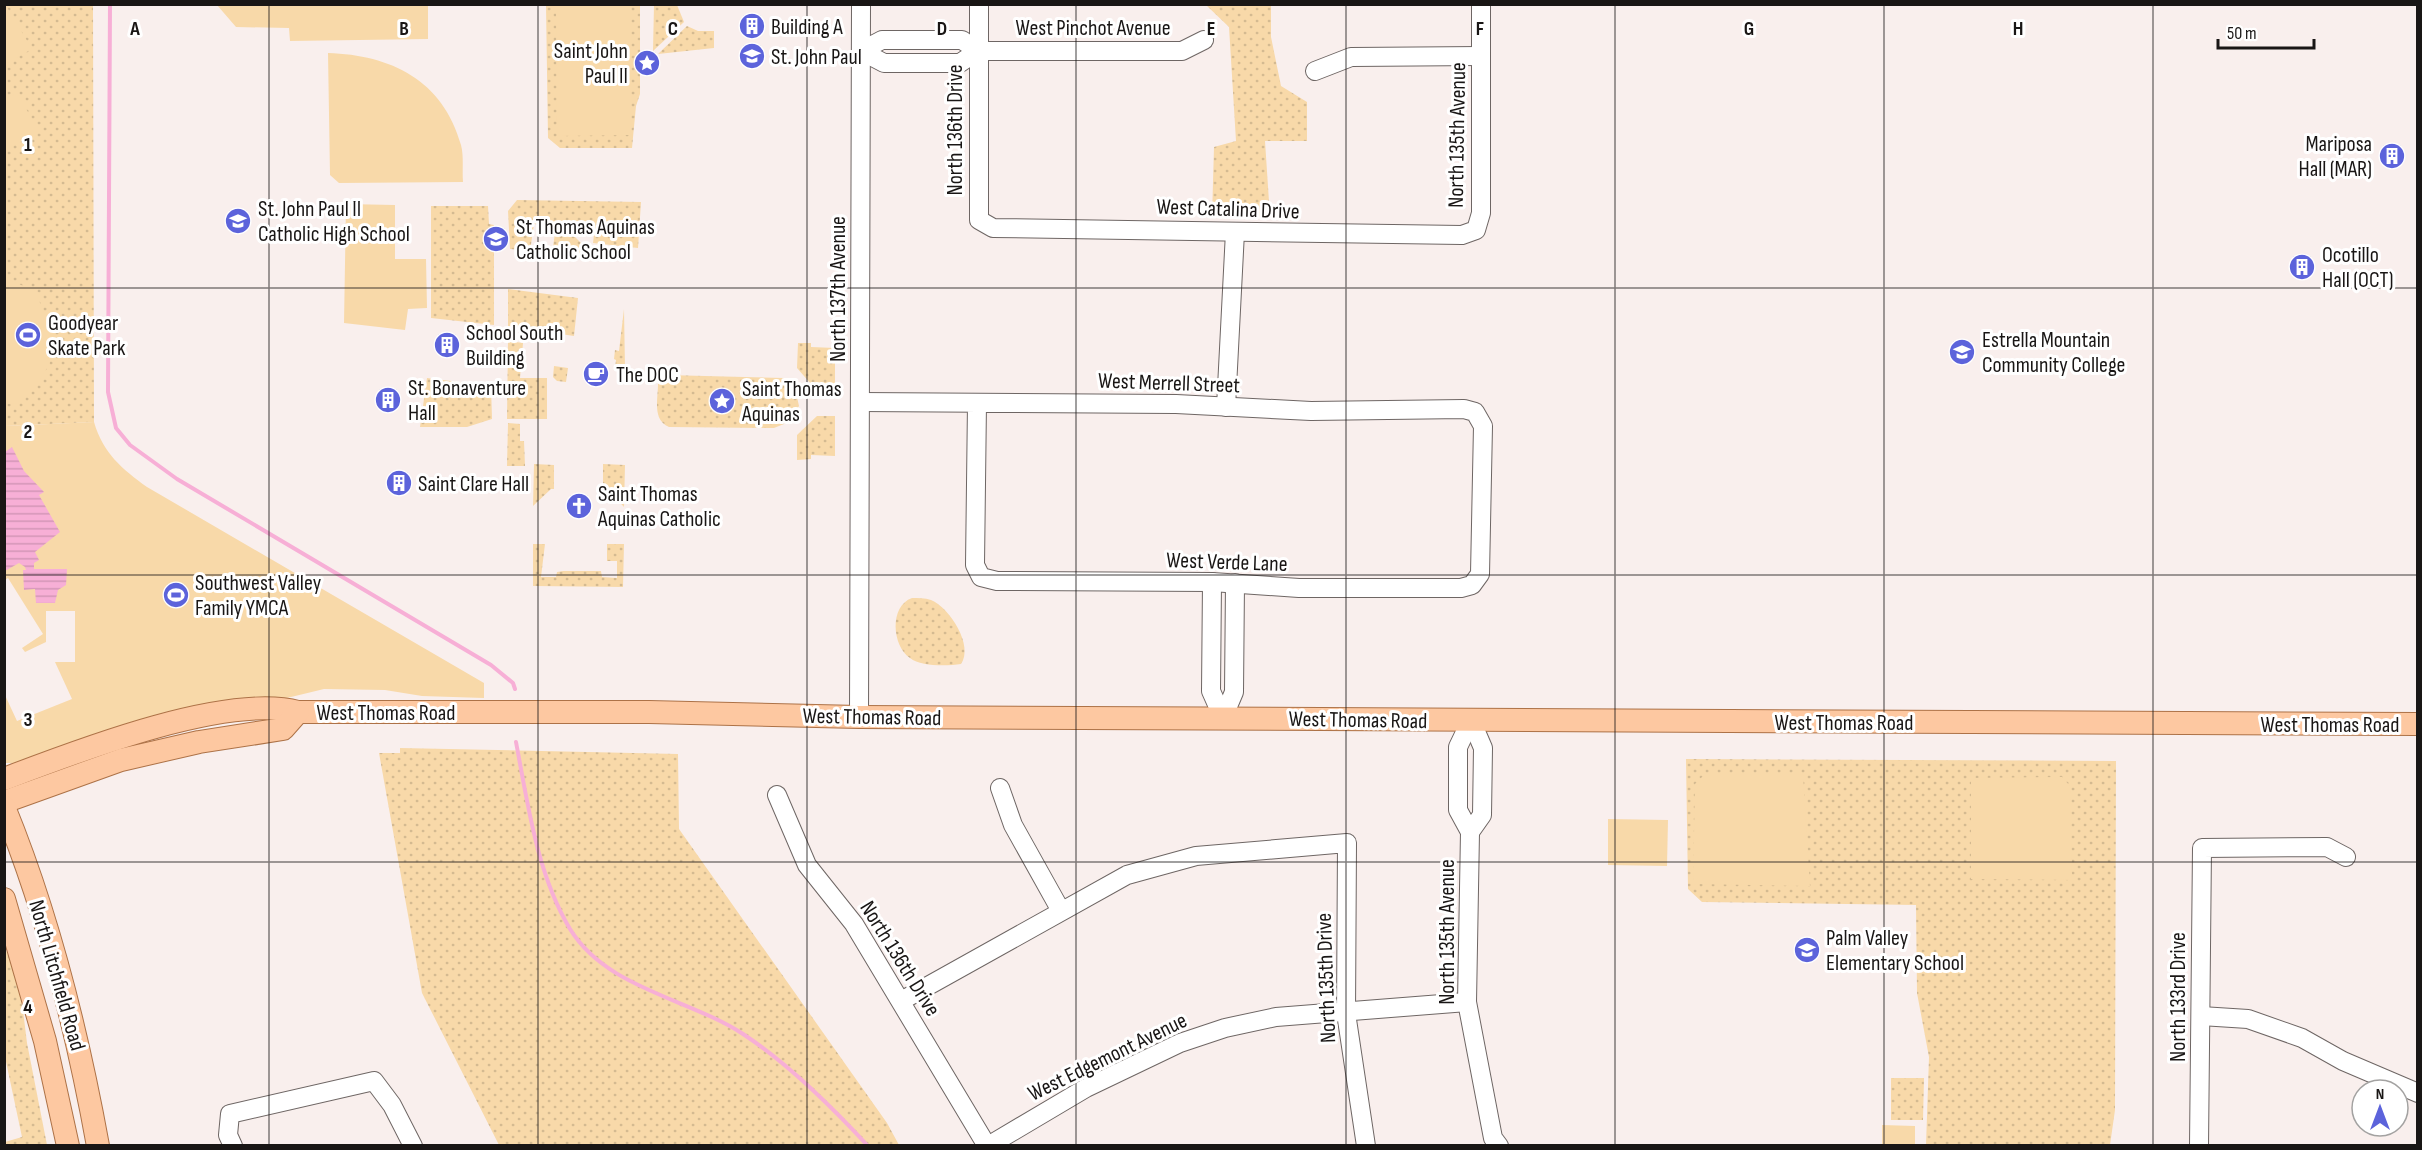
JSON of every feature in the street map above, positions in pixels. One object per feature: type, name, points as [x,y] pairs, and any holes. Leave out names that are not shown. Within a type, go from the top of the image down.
[{"type":"main road","name":"West Thomas Road","points":[[4,779],[78,752],[193,718],[267,707],[279,707],[298,712],[649,712],[859,717],[2418,724]]},
{"type":"main road","name":"West Thomas Road","points":[[4,802],[121,760],[199,742],[282,729],[298,712]]},
{"type":"main road","name":"North Litchfield Road","points":[[4,807],[57,958],[81,1053],[98,1146]]},
{"type":"main road","name":"North Litchfield Road","points":[[4,899],[45,1041],[68,1146]]},
{"type":"street","name":"North 137th Avenue","points":[[859,717],[861,4]]},
{"type":"street","name":"North 136th Drive","points":[[979,4],[979,220]]},
{"type":"street","name":"North 135th Avenue","points":[[1476,230],[1481,213],[1481,4]]},
{"type":"street","name":"West Pinchot Avenue","points":[[861,51],[884,63],[960,63],[978,51],[1182,51],[1204,40]]},
{"type":"street","points":[[1315,71],[1351,57],[1481,56]]},
{"type":"street","name":"West Catalina Drive","points":[[979,220],[993,228],[1462,235],[1476,230]]},
{"type":"street","points":[[1227,407],[1235,232]]},
{"type":"street","name":"West Merrell Street","points":[[860,402],[1176,404],[1311,411],[1464,409],[1475,412],[1483,426],[1481,567],[1480,574],[1472,585]]},
{"type":"street","name":"West Verde Lane","points":[[977,404],[975,565],[981,577],[997,581],[1212,582],[1299,588],[1461,588],[1472,585]]},
{"type":"street","points":[[1212,582],[1211,691],[1223,718]]},
{"type":"street","points":[[1223,718],[1234,692],[1235,583]]},
{"type":"street","name":"North 135th Avenue","points":[[1471,720],[1458,747],[1458,810],[1470,832],[1467,1002],[1494,1143]]},
{"type":"street","points":[[901,1002],[1060,910],[1013,825],[1000,788]]},
{"type":"street","name":"North 136th Drive","points":[[777,795],[807,865],[854,924],[988,1146]]},
{"type":"street","name":"North 135th Drive","points":[[1060,910],[1127,875],[1196,856],[1347,843],[1346,1013],[1366,1146]]},
{"type":"street","name":"North 133rd Drive","points":[[2199,1146],[2202,848],[2327,847],[2346,857]]},
{"type":"street","name":"West Edgemont Avenue","points":[[988,1146],[1086,1088],[1180,1042],[1225,1028],[1276,1017],[1467,1002]]},
{"type":"street","points":[[2201,1016],[2248,1019],[2302,1038],[2343,1061],[2418,1093]]},
{"type":"street","points":[[233,1146],[228,1135],[230,1114],[374,1080],[392,1105],[412,1146]]},
{"type":"shaded area","points":[[654,4],[677,5],[684,22],[653,51]]},
{"type":"shaded area","points":[[4,5],[93,5],[94,422],[5,426]]},
{"type":"shaded area","points":[[4,5],[32,49],[5,64]]},
{"type":"shaded area","points":[[217,5],[428,5],[428,39],[290,41],[289,28],[236,27]]},
{"type":"shaded area","points":[[546,5],[640,5],[640,55],[637,61],[640,69],[640,94],[636,106],[632,148],[560,148],[548,138]]},
{"type":"shaded area","points":[[556,5],[629,5],[629,135],[557,136]]},
{"type":"shaded area","points":[[1206,5],[1271,5],[1271,37],[1281,86],[1307,102],[1307,141],[1265,141],[1270,217],[1212,217],[1214,147],[1236,141],[1229,27]]},
{"type":"shaded area","points":[[687,26],[698,31],[714,31],[714,48],[658,54]]},
{"type":"shaded area","points":[[328,53],[373,59],[393,66],[411,75],[428,88],[453,122],[462,149],[463,182],[339,183],[330,175]]},
{"type":"shaded area","points":[[17,93],[39,131],[5,151],[5,100]]},
{"type":"shaded area","points":[[517,200],[641,202],[638,248],[593,243],[594,235],[582,233],[582,230],[534,224],[530,251],[510,249],[508,211]]},
{"type":"shaded area","points":[[346,204],[395,205],[395,259],[426,259],[427,308],[408,309],[405,330],[344,323]]},
{"type":"shaded area","points":[[431,206],[488,206],[489,224],[494,225],[494,325],[431,318]]},
{"type":"shaded area","points":[[555,233],[573,235],[583,245],[581,258],[552,254]]},
{"type":"shaded area","name":"Goodyear Skate Park","points":[[7,279],[40,293],[38,298],[53,344],[49,365],[42,376],[19,403],[5,404],[4,284]]},
{"type":"shaded area","points":[[508,289],[578,298],[574,336],[508,326]]},
{"type":"shaded area","points":[[624,309],[625,369],[615,368],[616,360],[614,359],[615,350],[619,351]]},
{"type":"shaded area","points":[[508,341],[523,343],[520,378],[547,378],[547,419],[507,419]]},
{"type":"shaded area","points":[[798,343],[811,343],[811,347],[835,348],[835,387],[811,384],[797,368]]},
{"type":"shaded area","points":[[554,366],[568,368],[566,382],[557,381],[553,377]]},
{"type":"shaded area","points":[[666,375],[784,378],[795,388],[799,406],[789,422],[774,428],[669,427],[660,419],[657,409],[658,384]]},
{"type":"shaded area","points":[[427,378],[491,386],[492,419],[467,427],[420,427]]},
{"type":"shaded area","points":[[817,416],[835,416],[835,456],[811,455],[811,459],[797,460],[797,435]]},
{"type":"shaded area","name":"Southwest Valley Family YMCA","points":[[94,422],[108,451],[129,474],[147,487],[484,683],[484,698],[422,696],[385,690],[324,689],[19,763],[4,763],[4,693],[17,721],[72,699],[55,662],[75,662],[75,611],[46,611],[46,642],[25,652],[22,648],[43,634],[8,578],[5,580],[5,426]]},
{"type":"shaded area","points":[[508,423],[520,424],[520,441],[524,441],[525,466],[507,466]]},
{"type":"shaded area","points":[[12,447],[24,471],[44,492],[39,495],[60,532],[35,552],[39,560],[34,563],[34,569],[67,569],[66,585],[58,590],[55,603],[36,603],[35,589],[24,590],[23,570],[26,570],[19,563],[5,571],[5,452]]},
{"type":"shaded area","points":[[534,464],[554,465],[554,489],[551,489],[533,506]]},
{"type":"shaded area","points":[[603,464],[625,465],[624,507],[607,489],[603,489]]},
{"type":"shaded area","points":[[533,544],[545,544],[541,577],[556,577],[557,572],[563,571],[601,571],[602,577],[617,578],[617,561],[607,561],[607,544],[624,544],[623,587],[533,586]]},
{"type":"shaded area","points":[[912,598],[931,600],[946,611],[952,619],[958,628],[964,648],[961,664],[921,663],[904,652],[897,636],[897,617],[899,609]]},
{"type":"shaded area","points":[[400,748],[678,754],[679,829],[887,1123],[899,1145],[499,1145],[422,993],[379,753],[400,753]]},
{"type":"shaded area","points":[[1686,759],[2116,761],[2115,1110],[2110,1145],[1926,1145],[1929,1057],[1917,993],[1916,905],[1702,902],[1688,889]]},
{"type":"shaded area","points":[[1704,775],[1803,775],[1810,886],[1693,884],[1695,784]]},
{"type":"shaded area","points":[[2062,777],[2070,786],[2072,880],[1971,879],[1971,778]]},
{"type":"shaded area","points":[[1608,819],[1668,820],[1667,866],[1608,865]]},
{"type":"shaded area","points":[[4,945],[20,986],[27,1043],[47,1145],[5,1145],[5,1142],[22,1137],[5,1057]]},
{"type":"shaded area","points":[[1891,1078],[1924,1078],[1923,1120],[1891,1120]]},
{"type":"shaded area","points":[[1882,1125],[1915,1126],[1915,1145],[1882,1145]]},
{"type":"waterway","points":[[110,4],[108,392],[116,428],[130,445],[177,479],[491,665],[513,683],[515,689]]},
{"type":"waterway","points":[[516,742],[535,838],[549,885],[570,929],[586,949],[605,966],[626,979],[743,1034],[809,1086],[868,1146]]},
{"type":"place","name":"Building A","points":[[752,26]]},
{"type":"place","name":"St. John Paul","points":[[752,56]]},
{"type":"place","name":"Saint John Paul II","points":[[647,63]]},
{"type":"place","name":"Mariposa Hall (MAR)","points":[[2392,156]]},
{"type":"place","name":"St. John Paul II Catholic High School","points":[[238,221]]},
{"type":"place","name":"St Thomas Aquinas Catholic School","points":[[496,239]]},
{"type":"place","name":"Ocotillo Hall (OCT)","points":[[2302,267]]},
{"type":"place","name":"Goodyear Skate Park","points":[[28,335]]},
{"type":"place","name":"School South Building","points":[[447,345]]},
{"type":"place","name":"Estrella Mountain Community College","points":[[1962,352]]},
{"type":"place","name":"The DOC","points":[[596,374]]},
{"type":"place","name":"St. Bonaventure Hall","points":[[388,400]]},
{"type":"place","name":"Saint Thomas Aquinas","points":[[722,401]]},
{"type":"place","name":"Saint Clare Hall","points":[[399,483]]},
{"type":"place","name":"Saint Thomas Aquinas Catholic","points":[[579,506]]},
{"type":"place","name":"Southwest Valley Family YMCA","points":[[176,595]]},
{"type":"place","name":"Palm Valley Elementary School","points":[[1807,950]]}]
